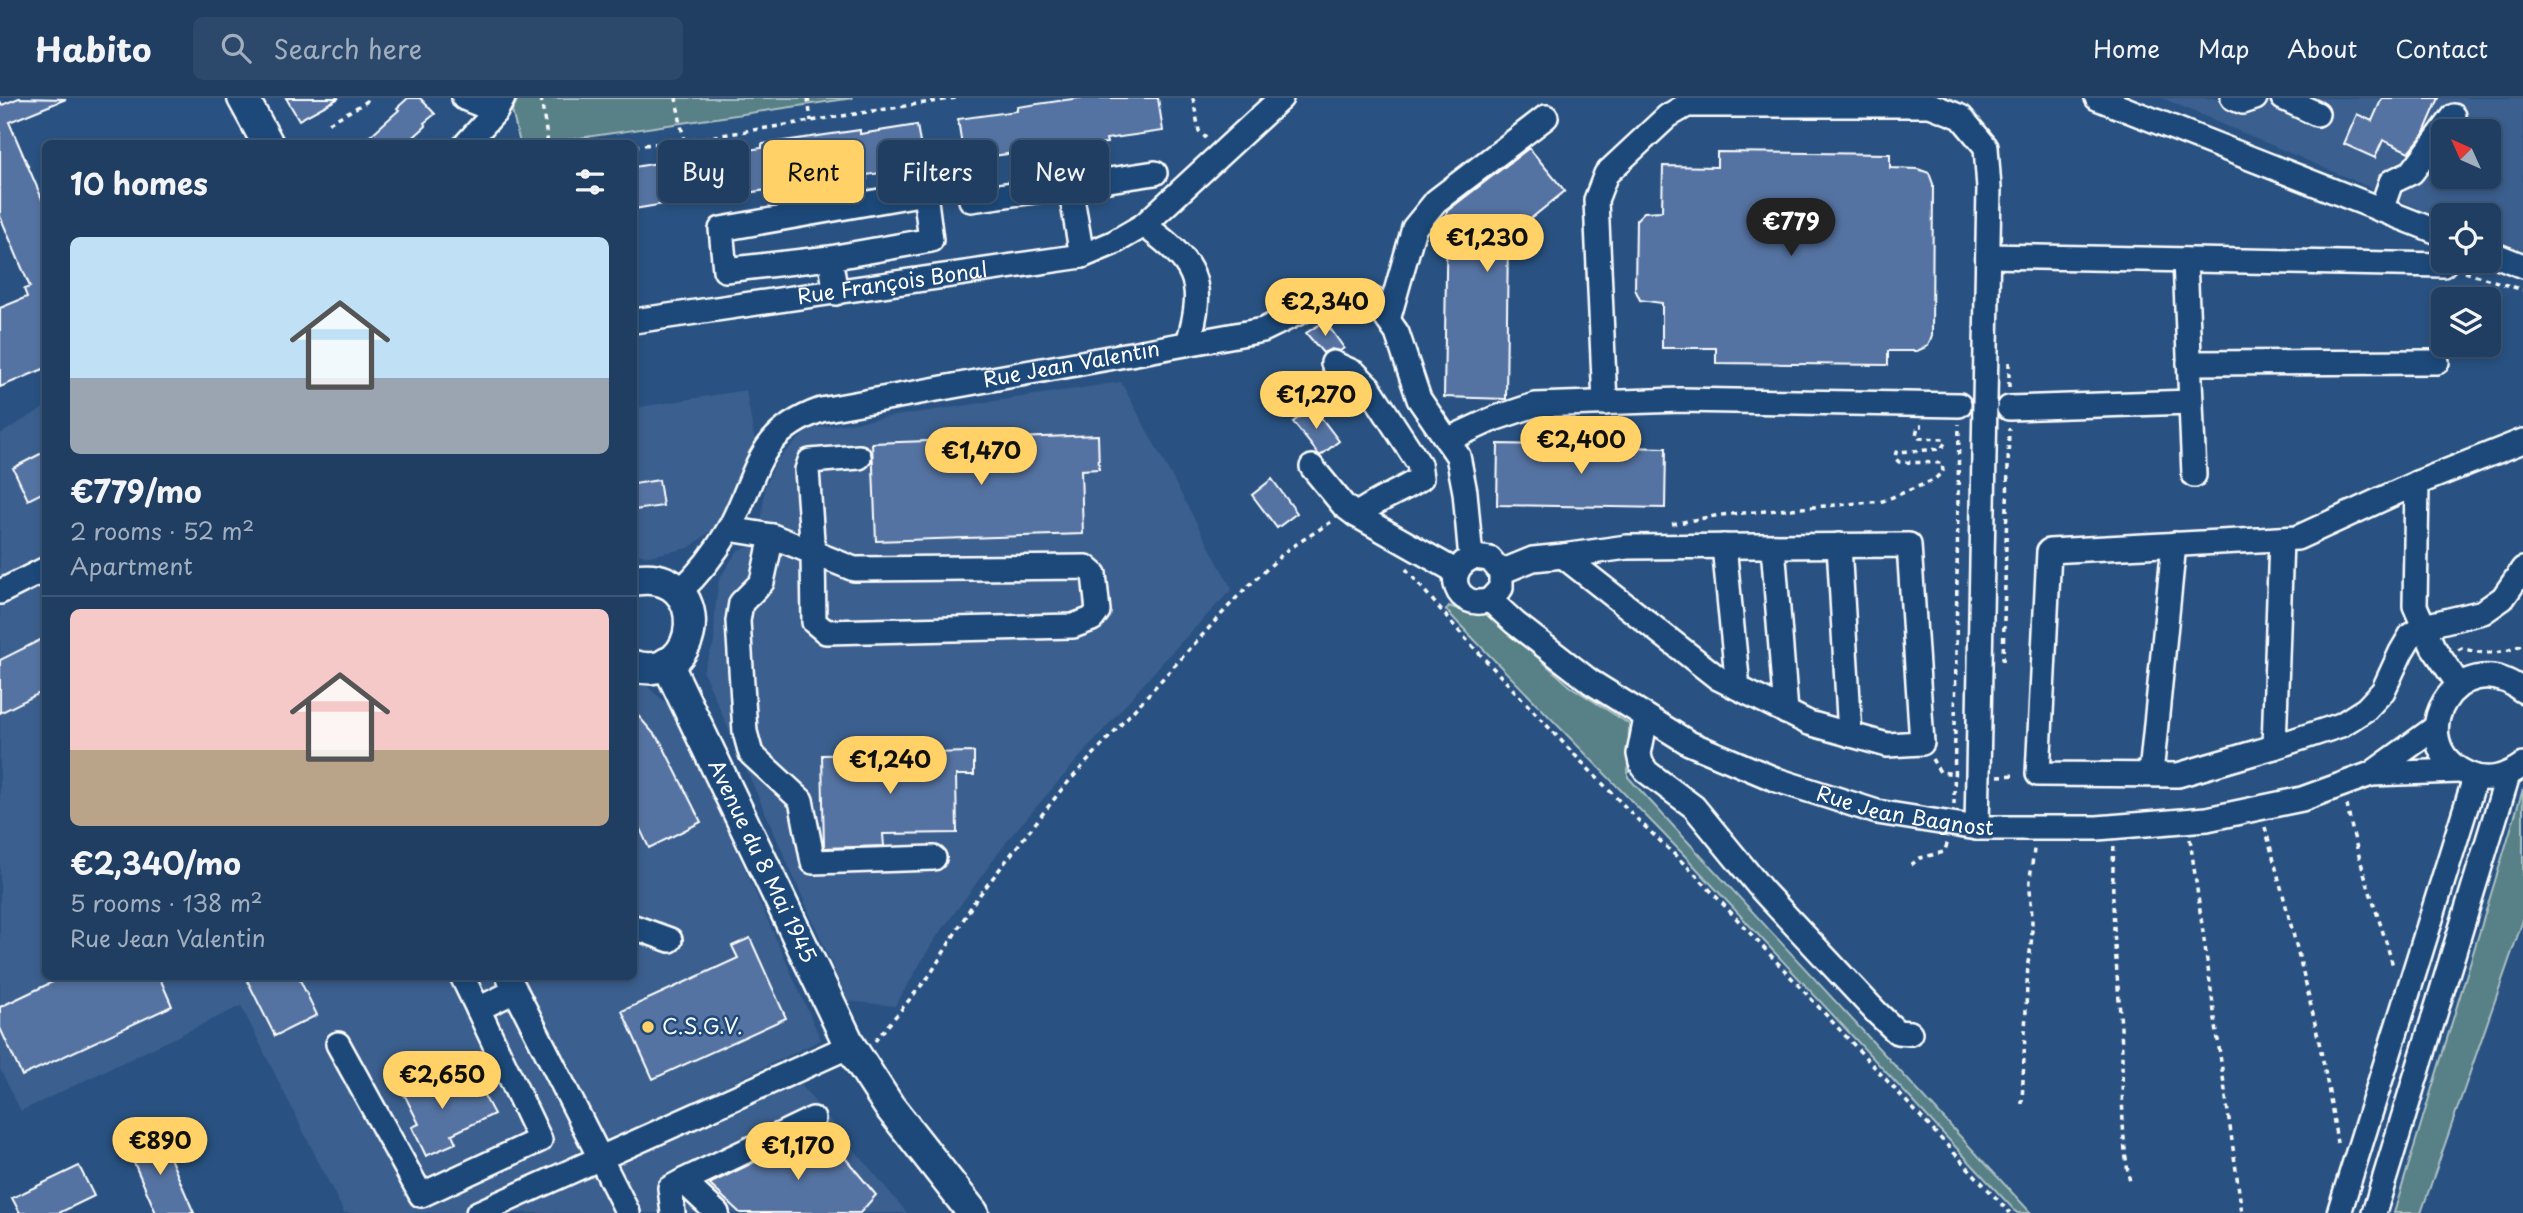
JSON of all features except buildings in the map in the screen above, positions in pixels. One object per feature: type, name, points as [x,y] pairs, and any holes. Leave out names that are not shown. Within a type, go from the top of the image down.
[{"type":"main road","points":[[243,98],[266,140]]},
{"type":"main road","points":[[637,580],[656,579],[679,592],[689,608],[691,630],[682,651],[667,663],[651,668],[637,666]]},
{"type":"main road","name":"Avenue du 8 Mai 1945","points":[[667,663],[855,1054],[889,1106],[973,1213]]},
{"type":"street","points":[[464,98],[500,104]]},
{"type":"street","name":"Rue François Bonal","points":[[637,321],[1082,256],[1113,243],[1144,225],[1281,98]]},
{"type":"street","points":[[2099,98],[2431,229]]},
{"type":"street","points":[[2233,98],[2243,102],[2255,98]]},
{"type":"street","points":[[2283,98],[2317,114]]},
{"type":"street","points":[[469,140],[500,104]]},
{"type":"street","points":[[1605,402],[1596,200],[1606,174],[1668,116],[1687,105],[1930,105],[1961,117],[1986,147],[1989,188],[1978,828]]},
{"type":"street","points":[[2381,210],[2391,182],[2412,172],[2454,116]]},
{"type":"street","points":[[1388,320],[1414,228],[1436,201],[1546,117]]},
{"type":"street","points":[[1109,180],[1155,173]]},
{"type":"street","points":[[925,193],[931,240],[831,258],[725,270],[721,229],[925,193]]},
{"type":"street","points":[[1073,203],[1082,256]]},
{"type":"street","points":[[1144,225],[1175,248],[1195,278],[1197,313],[1188,343]]},
{"type":"street","points":[[1988,256],[2431,263]]},
{"type":"street","points":[[2501,257],[2523,266]]},
{"type":"street","points":[[831,258],[836,293]]},
{"type":"street","points":[[2185,260],[2194,475]]},
{"type":"street","name":"Rue Jean Valentin","points":[[679,592],[708,561],[729,529],[765,450],[783,429],[802,417],[835,408],[1263,330],[1337,294],[1374,300],[1397,332],[1419,399],[1452,448]]},
{"type":"street","points":[[2189,363],[2437,362]]},
{"type":"street","points":[[1333,363],[1355,373],[1369,387],[1421,471],[1421,478],[1354,513]]},
{"type":"street","points":[[1452,448],[1493,419],[1535,405],[1681,400],[1959,405]]},
{"type":"street","points":[[2009,408],[2191,402]]},
{"type":"street","points":[[2523,441],[2417,483],[2297,538],[2049,551],[2038,774],[2178,775],[2341,725],[2366,709],[2383,691],[2411,635],[2424,626],[2483,612],[2502,598],[2523,569]]},
{"type":"street","name":"Rue Jean Bagnost","points":[[1452,448],[1465,492],[1470,548],[1457,587],[1466,599],[1482,603],[1490,600],[1591,682],[1689,743],[1777,780],[1877,812],[1978,828],[2097,828],[2207,820],[2302,799],[2371,774],[2436,727]]},
{"type":"street","points":[[729,529],[772,536],[813,554],[855,569],[1086,567],[1094,574],[1098,611],[1092,619],[1073,626],[826,632],[814,622],[813,554],[807,470],[810,461],[859,457]]},
{"type":"street","points":[[1312,467],[1344,506],[1354,513],[1466,564],[1490,559],[1501,572],[1501,588],[1490,600]]},
{"type":"street","points":[[2417,483],[2414,606],[2433,647],[2459,685]]},
{"type":"street","points":[[772,536],[762,582],[741,603],[738,621],[745,732],[751,754],[801,800],[813,862],[934,858]]},
{"type":"street","points":[[2274,747],[2281,539]]},
{"type":"street","points":[[2151,775],[2174,544]]},
{"type":"street","points":[[1839,545],[1850,735]]},
{"type":"street","points":[[1501,572],[1533,559],[1627,547],[1909,545],[1922,743],[1887,746],[1809,723],[1718,678],[1563,556]]},
{"type":"street","points":[[1724,546],[1738,688]]},
{"type":"street","points":[[1773,546],[1786,712]]},
{"type":"street","points":[[0,592],[42,571]]},
{"type":"street","points":[[2339,1213],[2467,774],[2447,760],[2439,744],[2436,727],[2439,711],[2447,696],[2459,685],[2474,678],[2491,676],[2518,683]]},
{"type":"street","points":[[1646,718],[1639,754],[1647,772],[1694,807],[1762,890],[1877,1013],[1897,1032],[1910,1033]]},
{"type":"street","points":[[2374,1213],[2516,770]]},
{"type":"street","name":"Rue Jean Bagnost","points":[[2371,774],[2467,774],[2492,779],[2516,770]]},
{"type":"street","points":[[637,928],[670,940]]},
{"type":"street","points":[[338,1044],[421,1195],[540,1139],[464,980]]},
{"type":"street","points":[[478,1009],[512,984],[628,1213]]},
{"type":"street","points":[[478,1213],[600,1157],[855,1054]]},
{"type":"street","points":[[673,1213],[670,1188],[813,1119]]},
{"type":"street","points":[[683,1181],[717,1213]]},
{"type":"path","points":[[330,122],[369,98]]},
{"type":"path","points":[[541,98],[547,140]]},
{"type":"path","points":[[676,98],[684,140]]},
{"type":"path","points":[[808,98],[811,121]]},
{"type":"path","points":[[690,140],[956,98]]},
{"type":"path","points":[[1193,98],[1199,131],[1221,153]]},
{"type":"path","points":[[637,146],[658,144]]},
{"type":"path","points":[[2474,273],[2523,290]]},
{"type":"path","points":[[1649,547],[1650,528],[1720,515],[1883,501],[1934,480],[1942,471],[1942,463],[1899,462],[1895,458],[1896,452],[1941,449],[1945,443],[1944,439],[1919,438],[1916,435],[1919,426],[1932,426]]},
{"type":"path","points":[[855,1054],[881,1036],[930,975],[975,902],[1062,789],[1205,630],[1287,550],[1354,513]]},
{"type":"path","points":[[1405,567],[1463,636],[1561,741],[1696,875],[2010,1213]]},
{"type":"path","points":[[2347,803],[2353,841],[2378,911],[2395,972]]},
{"type":"path","points":[[2265,825],[2312,1003],[2328,1076],[2338,1149]]},
{"type":"path","points":[[2190,837],[2242,1213]]},
{"type":"path","points":[[1911,865],[1920,858],[1944,852],[1948,842],[1953,841]]},
{"type":"path","points":[[2114,845],[2111,886],[2121,1030],[2123,1153],[2130,1182]]},
{"type":"path","points":[[2022,1104],[2033,906],[2030,887],[2034,847]]},
{"type":"shaded area","points":[[2162,98],[2523,98],[2523,250],[2501,242],[2501,203],[2431,203],[2431,214]]},
{"type":"shaded area","points":[[1121,382],[1232,589],[1168,656],[1011,836],[933,942],[895,1006],[848,1001],[703,671],[714,643],[719,579],[738,550],[759,545],[765,486],[777,460],[809,429]]},
{"type":"shaded area","points":[[746,390],[755,443],[716,527],[689,548],[649,556],[637,554],[637,408]]},
{"type":"shaded area","points":[[42,409],[42,980],[637,980],[637,683],[648,687],[674,710],[821,1040],[461,1213],[344,1213],[241,1006],[21,1111],[0,1069],[0,434]]},
{"type":"shaded area","points":[[796,1079],[907,1213],[498,1213]]},
{"type":"green space","points":[[518,98],[853,98],[565,140],[519,140],[512,111]]},
{"type":"green space","points":[[1449,606],[1489,614],[1570,686],[1629,724],[1628,777],[2031,1213],[2017,1213],[1685,856],[1446,610]]},
{"type":"green space","points":[[2523,789],[2523,920],[2421,1213],[2394,1213]]},
{"type":"place","name":"C.S.G.V.","points":[[648,1027]]}]
